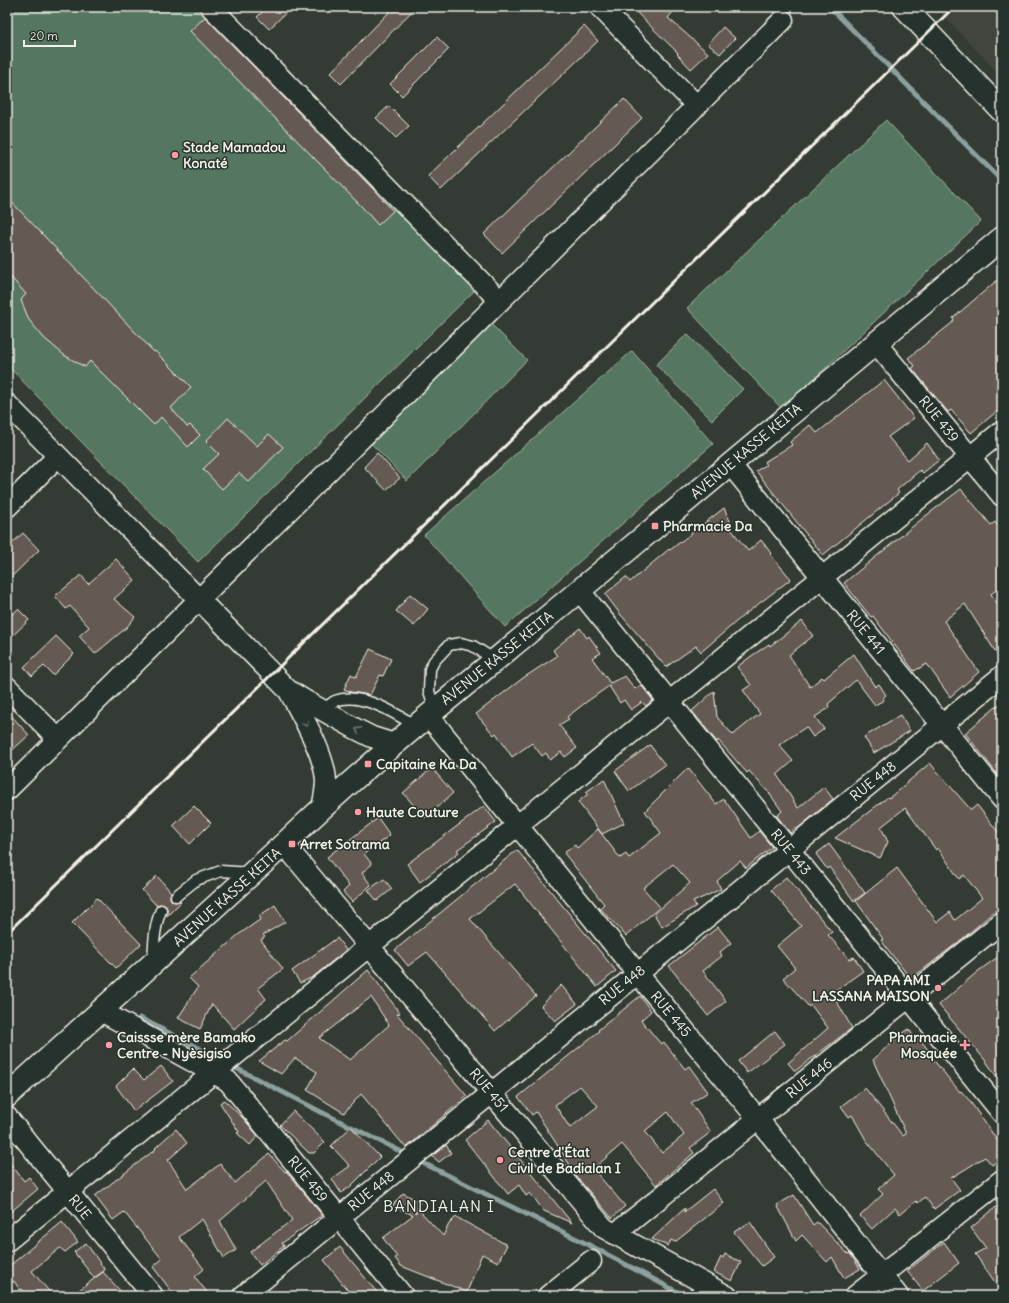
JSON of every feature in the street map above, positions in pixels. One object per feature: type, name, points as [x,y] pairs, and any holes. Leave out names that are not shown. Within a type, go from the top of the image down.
[{"type":"main road","points":[[904,7],[1002,111]]},
{"type":"main road","name":"AVENUE KASSE KEITA","points":[[7,1096],[394,744],[1002,238]]},
{"type":"street","points":[[600,7],[697,106]]},
{"type":"street","points":[[219,10],[500,301]]},
{"type":"street","points":[[7,790],[782,20]]},
{"type":"street","name":"RUE 439","points":[[876,342],[1002,496]]},
{"type":"street","points":[[7,404],[288,690],[306,702],[372,738],[394,744]]},
{"type":"street","points":[[7,1241],[67,1191],[219,1074],[256,1037],[1002,431]]},
{"type":"street","points":[[7,506],[58,456]]},
{"type":"street","name":"RUE 441","points":[[730,464],[1002,799]]},
{"type":"street","name":"RUE 443","points":[[579,590],[1002,1113]]},
{"type":"street","name":"RUE 448","points":[[243,1296],[421,1149],[1002,676]]},
{"type":"street","points":[[7,687],[58,739]]},
{"type":"street","points":[[288,690],[301,714],[324,765],[326,791],[322,808]]},
{"type":"street","name":"RUE 445","points":[[426,717],[517,825],[758,1119],[898,1296]]},
{"type":"street","name":"RUE 451","points":[[284,844],[604,1228],[727,1296]]},
{"type":"street","name":"RUE 446","points":[[615,1234],[1002,922]]},
{"type":"street","points":[[101,1011],[219,1074]]},
{"type":"street","name":"RUE 459","points":[[219,1074],[403,1296]]},
{"type":"street","name":"RUE","points":[[7,1118],[153,1296]]},
{"type":"street","points":[[855,1296],[1002,1180]]},
{"type":"street","points":[[548,1296],[591,1261]]},
{"type":"lane","points":[[323,710],[335,701],[350,698],[376,704],[390,710],[426,717],[430,669],[434,661],[449,645],[461,642],[472,646],[495,660]]},
{"type":"lane","points":[[176,896],[196,880],[221,871],[253,873]]},
{"type":"lane","points":[[153,964],[154,935],[161,910]]},
{"type":"shaded area","points":[[935,7],[1002,7],[1002,77]]},
{"type":"green space","name":"Stade Mamadou Konaté","points":[[20,7],[199,7],[475,290],[198,562],[7,365],[7,20]]},
{"type":"green space","points":[[886,120],[981,221],[782,409],[687,308]]},
{"type":"green space","points":[[486,319],[527,360],[407,481],[367,439]]},
{"type":"green space","points":[[687,334],[743,389],[712,420],[656,365]]},
{"type":"green space","points":[[632,351],[713,444],[505,627],[424,535]]},
{"type":"building","points":[[267,7],[292,7],[269,29],[257,17]]},
{"type":"building","points":[[394,7],[416,7],[341,84],[330,73]]},
{"type":"building","points":[[631,7],[677,7],[668,18],[708,53],[691,69],[677,54],[678,53]]},
{"type":"building","points":[[205,17],[393,211],[378,225],[190,31]]},
{"type":"building","points":[[584,26],[598,41],[441,190],[428,176]]},
{"type":"building","points":[[723,27],[735,38],[720,54],[708,44]]},
{"type":"building","points":[[437,37],[449,49],[402,96],[390,84]]},
{"type":"building","points":[[624,99],[642,118],[502,253],[484,234]]},
{"type":"building","points":[[389,106],[409,126],[396,138],[376,118]]},
{"type":"building","points":[[7,197],[154,352],[155,351],[191,387],[171,408],[187,427],[190,425],[200,435],[188,447],[161,417],[154,425],[90,361],[85,367],[64,355],[44,338],[29,320],[21,300],[26,294],[7,273]]},
{"type":"building","points":[[1002,276],[1002,407],[971,433],[951,410],[948,412],[914,371],[912,368],[915,366],[908,358],[952,323],[954,320],[953,318]]},
{"type":"building","points":[[884,380],[914,418],[888,437],[908,460],[927,443],[939,460],[923,473],[920,470],[897,490],[899,493],[823,555],[756,471],[766,465],[764,462],[792,445],[790,442],[810,425],[817,433]]},
{"type":"building","points":[[228,418],[257,446],[269,434],[283,447],[249,482],[239,473],[222,489],[203,469],[219,454],[206,441]]},
{"type":"building","points":[[377,453],[400,478],[386,490],[364,467]]},
{"type":"building","points":[[961,489],[991,525],[995,522],[1002,531],[1002,586],[991,594],[1002,611],[1002,662],[965,604],[944,621],[979,672],[950,697],[927,664],[914,671],[873,616],[871,617],[844,583]]},
{"type":"building","points":[[724,508],[730,521],[727,524],[748,551],[761,540],[771,553],[770,554],[791,579],[744,615],[701,652],[696,646],[666,667],[605,594],[626,577],[630,582],[669,549],[670,550]]},
{"type":"building","points":[[23,533],[39,550],[7,581],[7,548]]},
{"type":"building","points":[[116,559],[135,580],[114,599],[135,617],[126,628],[95,654],[79,636],[89,627],[70,606],[66,609],[55,596],[81,575],[88,584]]},
{"type":"building","points":[[410,594],[428,609],[414,626],[396,611]]},
{"type":"building","points":[[18,609],[29,620],[7,641],[7,619]]},
{"type":"building","points":[[802,621],[813,636],[789,655],[810,687],[822,677],[824,679],[854,654],[875,687],[879,684],[886,695],[883,698],[884,700],[875,705],[856,680],[828,704],[829,708],[815,717],[824,729],[813,737],[806,727],[779,745],[793,761],[777,775],[798,808],[824,787],[833,799],[797,829],[796,828],[790,833],[777,816],[782,811],[769,793],[749,771],[747,773],[718,740],[717,742],[692,711],[714,691],[717,717],[733,735],[760,714],[743,690],[751,685],[737,667],[769,644],[770,646]]},
{"type":"building","points":[[580,628],[587,638],[589,636],[601,653],[592,658],[610,683],[625,676],[635,689],[641,685],[653,700],[646,706],[642,702],[631,710],[624,700],[620,703],[609,686],[567,717],[569,719],[559,725],[577,748],[565,757],[561,752],[550,760],[546,753],[542,756],[532,743],[512,757],[496,733],[494,735],[476,714],[523,678],[557,656],[553,650]]},
{"type":"building","points":[[56,636],[74,654],[53,675],[44,666],[32,676],[24,667]]},
{"type":"building","points":[[370,649],[391,659],[383,676],[380,675],[370,695],[351,692],[344,689],[351,674],[356,677]]},
{"type":"building","points":[[1002,702],[1002,780],[965,733]]},
{"type":"building","points":[[7,711],[29,735],[7,755]]},
{"type":"building","points":[[900,715],[910,731],[874,753],[864,737]]},
{"type":"building","points":[[650,745],[665,765],[629,791],[615,771]]},
{"type":"building","points":[[930,763],[971,810],[977,805],[1002,837],[1002,905],[961,940],[911,979],[881,940],[883,939],[856,901],[897,868],[937,922],[950,912],[955,920],[982,898],[964,875],[959,879],[938,848],[936,850],[905,808],[881,827],[888,842],[880,858],[835,838],[888,797],[889,798]]},
{"type":"building","points":[[432,768],[453,793],[425,818],[403,793]]},
{"type":"building","points":[[688,768],[716,804],[724,799],[751,838],[759,831],[772,847],[746,868],[740,861],[717,881],[721,889],[693,902],[696,906],[662,927],[654,914],[690,883],[673,864],[643,888],[660,907],[626,936],[600,908],[604,904],[564,853],[575,845],[577,848],[598,829],[620,858],[626,854],[629,858],[661,833],[645,811]]},
{"type":"building","points":[[604,779],[624,823],[602,834],[578,802],[588,794],[586,792]]},
{"type":"building","points":[[194,806],[211,823],[190,844],[173,826]]},
{"type":"building","points":[[484,806],[496,822],[457,850],[459,852],[420,882],[407,864]]},
{"type":"building","points":[[378,818],[390,835],[364,854],[372,864],[362,873],[371,885],[352,902],[343,892],[349,886],[327,857]]},
{"type":"building","points":[[829,844],[865,893],[854,901],[829,867],[827,869],[816,854]]},
{"type":"building","points":[[517,850],[616,971],[597,987],[515,884],[470,919],[536,996],[495,1031],[427,952],[408,966],[395,950]]},
{"type":"building","points":[[157,876],[171,892],[171,900],[174,902],[181,902],[167,916],[166,906],[160,904],[156,905],[142,890]]},
{"type":"building","points":[[786,877],[832,932],[828,935],[849,959],[854,957],[863,971],[832,993],[852,1028],[795,1071],[788,1063],[828,1028],[811,1005],[809,1007],[783,978],[795,968],[777,946],[801,926],[771,890]]},
{"type":"building","points":[[384,879],[392,889],[377,901],[368,890]]},
{"type":"building","points":[[97,898],[141,944],[116,968],[72,923]]},
{"type":"building","points":[[275,905],[285,922],[263,935],[265,937],[261,940],[283,969],[258,988],[266,999],[234,1029],[212,1004],[200,1029],[178,1018],[198,987],[189,978],[238,935],[261,919],[259,916]]},
{"type":"building","points":[[718,927],[731,943],[720,952],[722,956],[703,971],[726,1001],[708,1016],[669,966]]},
{"type":"building","points":[[337,938],[346,950],[313,977],[300,983],[292,971]]},
{"type":"building","points":[[1002,954],[1002,1084],[985,1060],[939,1005],[977,972]]},
{"type":"building","points":[[368,970],[400,1013],[397,1014],[467,1096],[406,1148],[361,1094],[344,1113],[307,1090],[317,1072],[295,1058],[281,1074],[259,1061],[285,1040],[287,1041]],"holes":[[[371,997],[389,1025],[350,1060],[319,1038]]]},
{"type":"building","points":[[561,985],[577,1004],[555,1021],[541,1006]]},
{"type":"building","points":[[640,996],[651,1011],[641,1020],[661,1044],[664,1042],[685,1069],[689,1066],[708,1092],[691,1103],[711,1132],[690,1148],[694,1153],[656,1185],[622,1144],[593,1169],[625,1206],[612,1218],[568,1167],[570,1165],[536,1112],[532,1115],[518,1097],[599,1031],[598,1030]],"holes":[[[580,1086],[598,1106],[570,1128],[555,1105]],[[668,1112],[684,1135],[662,1153],[645,1131]]]},
{"type":"building","points":[[909,1029],[915,1039],[918,1037],[933,1056],[931,1057],[960,1092],[961,1091],[969,1100],[1002,1147],[1002,1158],[992,1165],[985,1157],[951,1178],[960,1190],[934,1209],[925,1197],[918,1203],[916,1201],[900,1214],[895,1208],[872,1229],[860,1216],[883,1194],[878,1189],[894,1175],[866,1140],[852,1115],[849,1117],[841,1106],[865,1088],[903,1136],[906,1134],[873,1060],[896,1038]]},
{"type":"building","points":[[775,1031],[785,1044],[747,1073],[738,1061]]},
{"type":"building","points":[[161,1066],[173,1081],[134,1111],[116,1086],[133,1069],[144,1080]]},
{"type":"building","points":[[224,1100],[243,1118],[258,1136],[250,1145],[237,1133],[239,1132],[220,1103]]},
{"type":"building","points":[[293,1111],[325,1142],[314,1153],[309,1153],[280,1125]]},
{"type":"building","points":[[488,1120],[572,1223],[544,1211],[530,1193],[526,1196],[519,1185],[508,1194],[465,1140]]},
{"type":"building","points":[[351,1127],[380,1157],[350,1187],[341,1193],[332,1179],[350,1166],[331,1146]]},
{"type":"building","points":[[176,1129],[187,1143],[168,1160],[187,1189],[220,1164],[235,1183],[269,1154],[285,1172],[286,1171],[322,1215],[282,1243],[284,1246],[260,1265],[250,1252],[292,1220],[266,1181],[220,1221],[236,1250],[224,1258],[202,1219],[179,1237],[204,1269],[195,1277],[210,1296],[175,1296],[153,1267],[162,1259],[124,1212],[113,1220],[95,1196],[156,1149],[155,1148]]},
{"type":"building","points":[[446,1145],[451,1153],[439,1162],[432,1156]]},
{"type":"building","points":[[7,1159],[24,1181],[29,1177],[38,1189],[7,1215]]},
{"type":"building","points":[[713,1189],[724,1203],[675,1242],[671,1240],[668,1246],[652,1239],[685,1208],[684,1212]]},
{"type":"building","points":[[403,1193],[420,1202],[415,1213],[419,1210],[443,1236],[449,1224],[456,1217],[507,1245],[498,1262],[482,1254],[467,1292],[401,1266],[395,1258],[397,1257],[383,1238],[413,1215],[392,1206]]},
{"type":"building","points":[[794,1195],[813,1225],[817,1222],[848,1254],[850,1253],[860,1269],[844,1278],[832,1257],[827,1262],[802,1235],[796,1241],[777,1205]]},
{"type":"building","points":[[1002,1202],[1002,1292],[975,1254],[986,1248],[971,1228]]},
{"type":"building","points":[[62,1222],[78,1242],[65,1252],[60,1248],[32,1271],[53,1296],[28,1296],[22,1289],[20,1290],[14,1281],[7,1287],[7,1268]]},
{"type":"building","points":[[750,1222],[774,1257],[762,1266],[734,1232]]},
{"type":"building","points":[[944,1242],[959,1263],[923,1291],[907,1271]]},
{"type":"building","points":[[86,1243],[105,1270],[94,1278],[74,1252]]},
{"type":"building","points":[[340,1247],[380,1296],[352,1296],[324,1260]]},
{"type":"building","points":[[725,1254],[741,1262],[732,1281],[714,1272],[721,1257],[723,1258]]},
{"type":"building","points":[[103,1272],[125,1296],[71,1296]]},
{"type":"waterway","points":[[830,7],[1002,181]]},
{"type":"waterway","points":[[140,1018],[221,1060]]},
{"type":"waterway","points":[[230,1065],[408,1155]]},
{"type":"waterway","points":[[417,1160],[589,1245],[685,1296]]},
{"type":"railway","points":[[7,933],[954,7]]},
{"type":"place","name":"Stade Mamadou Konaté","points":[[175,155]]},
{"type":"place","name":"Pharmacie Da","points":[[655,526]]},
{"type":"place","name":"Capitaine Ka Da","points":[[368,764]]},
{"type":"place","name":"Haute Couture","points":[[358,812]]},
{"type":"place","name":"Arret Sotrama","points":[[292,844]]},
{"type":"place","name":"PAPA AMI LASSANA MAISON","points":[[938,988]]},
{"type":"place","name":"Caissse mère Bamako Centre - Nyèsigiso","points":[[109,1045]]},
{"type":"place","name":"Pharmacie Mosquée","points":[[965,1045]]},
{"type":"place","name":"Centre d'État Civil de Badialan I","points":[[500,1160]]},
{"type":"district","name":"BANDIALAN I","points":[[439,1206]]}]
